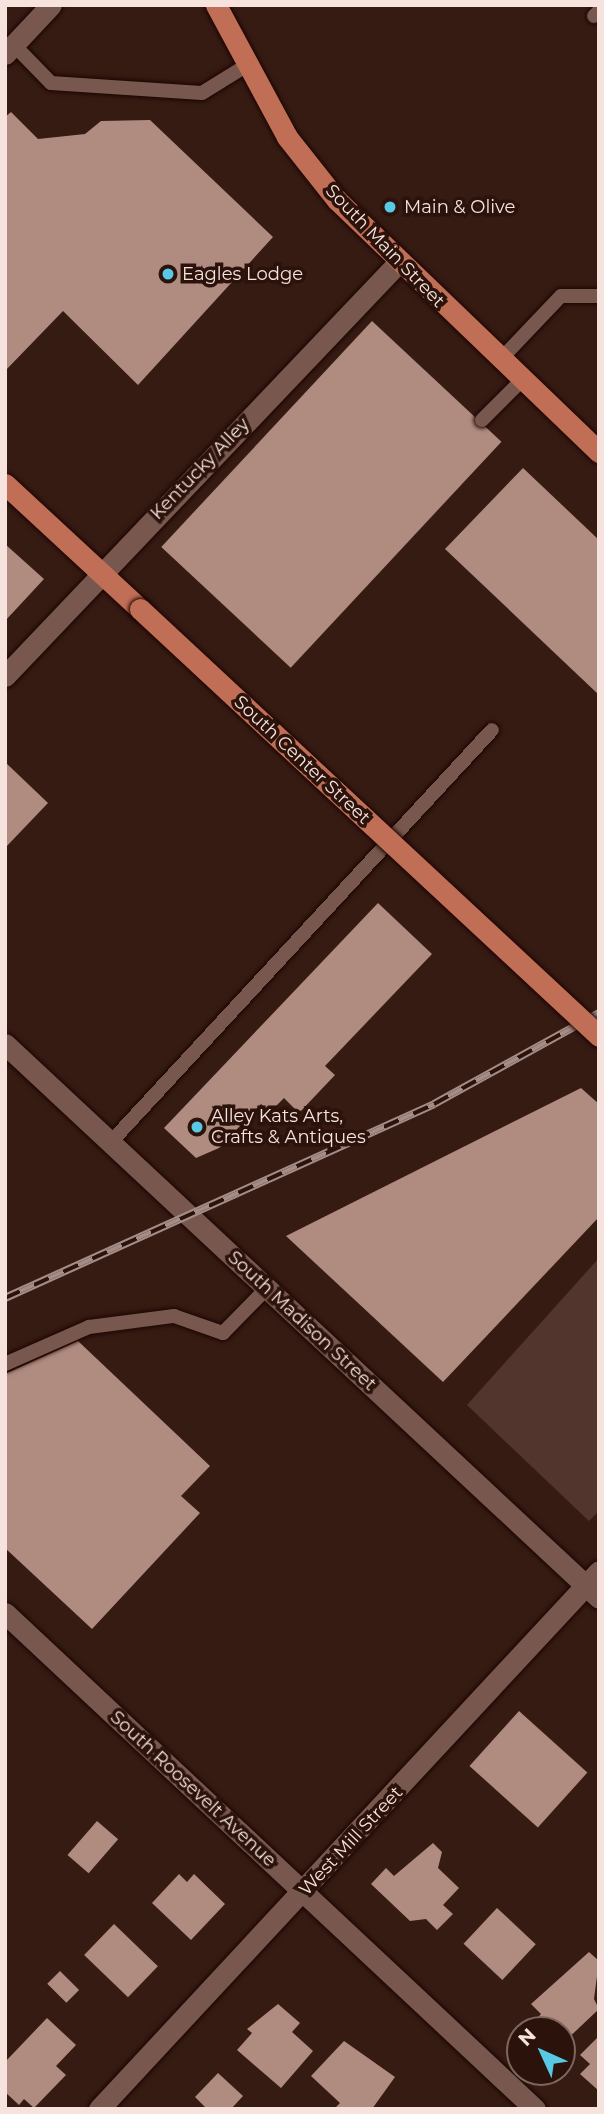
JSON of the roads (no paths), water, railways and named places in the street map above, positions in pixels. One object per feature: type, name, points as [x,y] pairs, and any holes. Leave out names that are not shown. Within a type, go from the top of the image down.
[{"type":"main road","name":"South Main Street","points":[[216,5],[244,67],[287,136],[397,264],[599,452]]},
{"type":"main road","name":"South Center Street","points":[[5,484],[599,1037]]},
{"type":"street","points":[[10,49],[51,5]]},
{"type":"street","name":"Kentucky Alley","points":[[5,676],[397,264]]},
{"type":"street","name":"South Madison Street","points":[[5,1044],[267,1288],[594,1585]]},
{"type":"street","name":"West Mill Street","points":[[99,2109],[594,1585]]},
{"type":"street","name":"South Roosevelt Avenue","points":[[5,1613],[535,2109]]},
{"type":"lane","points":[[10,49],[51,83],[202,93],[244,67]]},
{"type":"lane","points":[[500,359],[561,296],[599,296]]},
{"type":"lane","points":[[482,420],[522,380]]},
{"type":"lane","points":[[111,1142],[492,730]]},
{"type":"lane","points":[[5,1364],[89,1327],[174,1316],[223,1333],[267,1288]]},
{"type":"railway","points":[[5,1298],[434,1104],[599,1013]]},
{"type":"place","name":"Main & Olive","points":[[390,207]]},
{"type":"place","name":"Eagles Lodge","points":[[168,274]]},
{"type":"place","name":"Alley Kats Arts, Crafts & Antiques","points":[[197,1127]]}]
